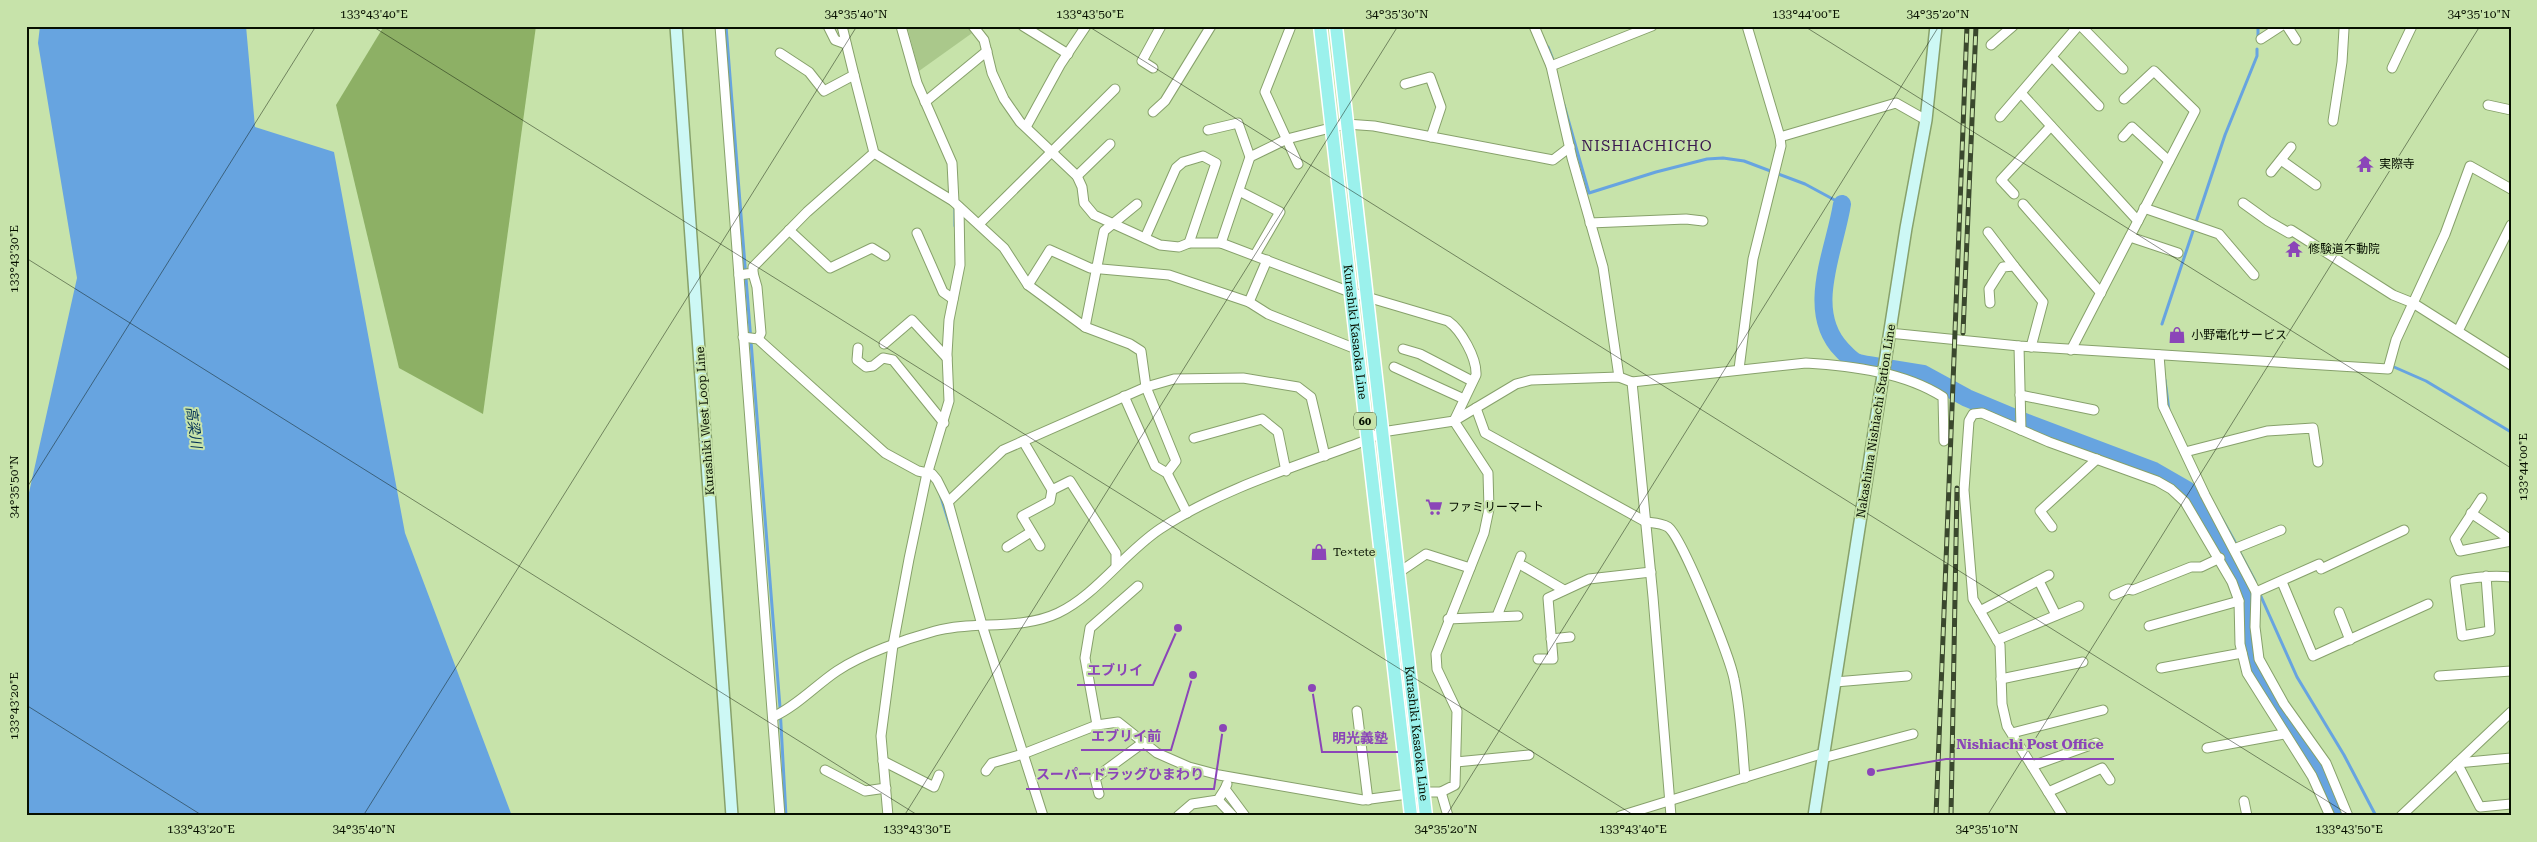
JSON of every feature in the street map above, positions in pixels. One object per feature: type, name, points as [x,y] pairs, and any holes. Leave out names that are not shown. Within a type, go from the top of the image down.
[{"type":"main road","name":"Kurashiki West Loop Line","points":[[676,26],[732,816]]},
{"type":"main road","name":"Kurashiki Kasaoka Line","points":[[1320,26],[1411,816]]},
{"type":"main road","name":"Kurashiki Kasaoka Line","points":[[1336,26],[1426,816]]},
{"type":"main road","name":"Nakashima Nishiachi Station Line","points":[[1814,816],[1889,333],[1926,120],[1936,26]]},
{"type":"street","points":[[720,26],[750,338],[778,715],[780,816]]},
{"type":"street","points":[[828,26],[835,40],[846,44]]},
{"type":"street","points":[[842,26],[874,153],[956,204],[1004,248],[1028,285],[1085,327],[1130,344],[1141,351],[1146,387],[1176,462],[1167,473]]},
{"type":"street","points":[[888,816],[881,736],[893,644],[909,559],[942,421],[949,401],[947,357],[949,320],[951,298],[960,265],[952,163],[910,63],[901,26]]},
{"type":"street","points":[[973,26],[984,40],[992,73],[1004,99],[1026,127],[1077,176],[1082,187],[1084,203],[1094,215],[1160,245],[1179,246],[1190,243],[1221,242],[1350,292],[1448,321],[1456,327],[1476,367],[1472,381],[1454,421]]},
{"type":"street","points":[[1023,26],[1068,54]]},
{"type":"street","points":[[1026,127],[1086,26]]},
{"type":"street","points":[[1152,68],[1142,61],[1161,26]]},
{"type":"street","points":[[1153,112],[1165,101],[1211,26]]},
{"type":"street","points":[[1534,26],[1551,66],[1570,147],[1602,267],[1619,377]]},
{"type":"street","points":[[1551,66],[1652,26]]},
{"type":"street","points":[[1739,369],[1753,259],[1780,152],[1780,137],[1747,26]]},
{"type":"street","points":[[1991,45],[2013,26]]},
{"type":"street","points":[[2000,117],[2079,26],[2123,69]]},
{"type":"street","points":[[2262,26],[2261,39],[2273,29],[2281,26]]},
{"type":"street","points":[[2286,26],[2296,40]]},
{"type":"street","points":[[2392,68],[2412,26]]},
{"type":"street","points":[[1289,27],[1265,92],[1298,164]]},
{"type":"street","points":[[2332,121],[2342,62],[2344,29]]},
{"type":"street","points":[[927,100],[987,51]]},
{"type":"street","points":[[780,53],[808,72],[824,90],[854,75]]},
{"type":"street","points":[[2053,58],[2099,106]]},
{"type":"street","points":[[2071,350],[2195,111],[2154,71],[2124,99]]},
{"type":"street","points":[[1405,84],[1430,77],[1441,107],[1432,137]]},
{"type":"street","points":[[979,224],[1115,89]]},
{"type":"street","points":[[2021,94],[2138,221]]},
{"type":"street","points":[[1780,137],[1896,103],[1926,120]]},
{"type":"street","points":[[2488,105],[2511,110]]},
{"type":"street","points":[[1208,130],[1238,123],[1250,157],[1221,242]]},
{"type":"street","points":[[1250,157],[1287,139],[1346,124],[1374,126],[1553,160],[1570,147]]},
{"type":"street","points":[[2014,194],[2001,180],[2051,126]]},
{"type":"street","points":[[2123,137],[2132,127],[2169,161]]},
{"type":"street","points":[[1077,176],[1110,144]]},
{"type":"street","points":[[2271,172],[2291,147]]},
{"type":"street","points":[[745,274],[788,230],[874,153]]},
{"type":"street","points":[[1145,238],[1176,168],[1184,162],[1203,156],[1216,163],[1190,243]]},
{"type":"street","points":[[2281,160],[2316,185]]},
{"type":"street","points":[[1889,333],[2071,350],[2388,369],[2396,340],[2445,234],[2470,166],[2511,190]]},
{"type":"street","points":[[1239,191],[1280,212],[1255,255]]},
{"type":"street","points":[[2243,203],[2268,221],[2290,232],[2393,295],[2413,303],[2511,365]]},
{"type":"street","points":[[1085,327],[1104,231],[1137,204]]},
{"type":"street","points":[[2024,204],[2101,293]]},
{"type":"street","points":[[2144,208],[2224,238],[2254,274]]},
{"type":"street","points":[[1590,223],[1686,219],[1704,221]]},
{"type":"street","points":[[2458,331],[2511,225]]},
{"type":"street","points":[[788,230],[830,268],[872,248],[885,256]]},
{"type":"street","points":[[1988,232],[2043,302],[2031,347]]},
{"type":"street","points":[[917,233],[942,292],[951,298]]},
{"type":"street","points":[[2130,237],[2178,253]]},
{"type":"street","points":[[1028,285],[1050,250],[1090,268],[1097,267],[1169,275],[1249,302],[1268,314],[1356,350]]},
{"type":"street","points":[[1249,302],[1267,260]]},
{"type":"street","points":[[1990,303],[1990,290],[2002,267],[2014,266]]},
{"type":"street","points":[[745,274],[758,287],[761,333],[750,338]]},
{"type":"street","points":[[884,344],[912,320],[947,357]]},
{"type":"street","points":[[750,338],[884,453],[918,470],[929,473],[937,480],[948,502],[980,626],[1021,755],[1043,816]]},
{"type":"street","points":[[2018,346],[2021,423]]},
{"type":"street","points":[[858,348],[856,360],[866,367],[873,366],[883,358],[893,360],[942,421]]},
{"type":"street","points":[[1403,349],[1420,354],[1472,381]]},
{"type":"street","points":[[2159,355],[2163,406],[2234,548],[2243,584],[2239,601],[2242,653],[2247,673],[2257,692],[2312,776],[2330,816]]},
{"type":"street","points":[[778,715],[838,671],[893,644],[936,630],[1031,620],[1057,614],[1082,597],[1152,535],[1186,513],[1220,497],[1367,440],[1382,432],[1454,421],[1516,384],[1531,380],[1619,377],[1632,382],[1806,363],[1883,374],[1922,384],[1943,397],[1944,440]]},
{"type":"street","points":[[1394,367],[1464,399]]},
{"type":"street","points":[[948,502],[1003,450],[1124,396],[1174,379],[1208,377],[1243,378],[1298,387],[1311,397],[1325,456]]},
{"type":"street","points":[[1632,382],[1671,816]]},
{"type":"street","points":[[2020,395],[2094,410]]},
{"type":"street","points":[[1124,396],[1155,466],[1167,473],[1186,513]]},
{"type":"street","points":[[1476,408],[1486,433],[1646,522],[1658,523],[1668,527],[1676,535],[1701,590],[1734,679],[1745,778]]},
{"type":"street","points":[[2063,816],[2012,733],[2004,714],[2000,645],[1973,598],[1970,584],[1964,490],[1969,421],[1973,414],[1982,413],[2021,423],[2097,459],[2157,481],[2171,489],[2185,502],[2220,558],[2243,584],[2259,591],[2319,564],[2320,569],[2404,530]]},
{"type":"street","points":[[1194,438],[1262,419],[1278,432],[1286,471]]},
{"type":"street","points":[[986,771],[992,763],[1021,755],[1097,725],[1118,722],[1157,753],[1189,768],[1230,777],[1368,800],[1423,792],[1441,792],[1454,786],[1457,710],[1437,669],[1436,654],[1448,619],[1484,533],[1489,509],[1488,473],[1454,421]]},
{"type":"street","points":[[2187,451],[2267,431],[2313,428],[2318,462]]},
{"type":"street","points":[[1022,441],[1052,490],[1050,501],[1022,516],[1040,546]]},
{"type":"street","points":[[2052,527],[2040,511],[2097,459]]},
{"type":"street","points":[[1052,490],[1070,480],[1116,553],[1116,565]]},
{"type":"street","points":[[2482,498],[2455,538],[2460,550],[2511,540]]},
{"type":"street","points":[[2471,513],[2511,540]]},
{"type":"street","points":[[2234,548],[2280,530]]},
{"type":"street","points":[[1007,547],[1032,532]]},
{"type":"street","points":[[1398,573],[1426,554],[1470,568]]},
{"type":"street","points":[[1498,616],[1521,556]]},
{"type":"street","points":[[2114,595],[2128,589],[2133,590],[2191,567],[2201,567],[2220,558]]},
{"type":"street","points":[[1523,566],[1564,590]]},
{"type":"street","points":[[1538,659],[1553,659],[1548,598],[1589,579],[1650,572]]},
{"type":"street","points":[[1980,611],[2049,575]]},
{"type":"street","points":[[2486,576],[2490,631],[2462,636],[2455,581],[2486,576],[2511,577]]},
{"type":"street","points":[[2039,581],[2056,615]]},
{"type":"street","points":[[2282,582],[2313,656],[2428,604]]},
{"type":"street","points":[[1097,725],[1085,658],[1090,628],[1138,586]]},
{"type":"street","points":[[2259,591],[2255,627],[2259,659],[2284,704],[2326,763],[2348,816]]},
{"type":"street","points":[[2149,626],[2239,601]]},
{"type":"street","points":[[1996,640],[2079,606]]},
{"type":"street","points":[[2339,612],[2350,640]]},
{"type":"street","points":[[1448,619],[1518,616]]},
{"type":"street","points":[[1551,639],[1570,636]]},
{"type":"street","points":[[2161,668],[2242,653]]},
{"type":"street","points":[[2001,679],[2083,662]]},
{"type":"street","points":[[2439,676],[2511,671]]},
{"type":"street","points":[[1835,682],[1907,676]]},
{"type":"street","points":[[2012,733],[2102,710]]},
{"type":"street","points":[[1357,711],[1368,800]]},
{"type":"street","points":[[2401,816],[2511,712]]},
{"type":"street","points":[[1620,816],[1824,755],[1913,734]]},
{"type":"street","points":[[2207,748],[2284,734]]},
{"type":"street","points":[[1100,794],[1095,778],[1144,742]]},
{"type":"street","points":[[2032,766],[2096,743]]},
{"type":"street","points":[[1456,762],[1529,755]]},
{"type":"street","points":[[2457,763],[2511,758]]},
{"type":"street","points":[[883,761],[934,787],[939,775]]},
{"type":"street","points":[[2457,763],[2482,812],[2511,804]]},
{"type":"street","points":[[2048,792],[2102,768],[2110,780]]},
{"type":"street","points":[[824,770],[864,791],[886,788]]},
{"type":"street","points":[[1178,816],[1192,804],[1218,800],[1226,789],[1230,777]]},
{"type":"street","points":[[1226,789],[1245,816]]},
{"type":"street","points":[[1441,792],[1448,816]]},
{"type":"street","points":[[1218,800],[1233,816]]},
{"type":"street","points":[[2244,801],[2247,816]]},
{"type":"green space","points":[[384,26],[536,26],[483,414],[399,368],[336,105]]},
{"type":"green space","points":[[907,26],[972,26],[975,31],[919,71]]},
{"type":"water","name":"高梁川","points":[[40,26],[246,26],[255,127],[334,152],[405,533],[512,816],[26,816],[26,506],[77,278],[38,43]]},
{"type":"waterway","points":[[726,26],[780,707],[786,816]]},
{"type":"waterway","points":[[2258,26],[2258,37]]},
{"type":"waterway","points":[[1548,47],[1553,60]]},
{"type":"waterway","points":[[2162,324],[2225,135],[2257,56],[2257,49]]},
{"type":"waterway","points":[[1564,105],[1589,193],[1656,172],[1707,159],[1723,158],[1744,161],[1805,184],[1842,204]]},
{"type":"waterway","points":[[1842,204],[1825,280],[1823,299],[1825,317],[1831,334],[1849,357],[1859,363],[1879,367]]},
{"type":"waterway","points":[[955,205],[955,226]]},
{"type":"waterway","points":[[2394,367],[2426,381],[2511,432]]},
{"type":"waterway","points":[[1892,369],[1923,374],[1967,398],[2154,471],[2187,490],[2242,578],[2249,595],[2246,637],[2254,673],[2287,725],[2319,768],[2340,816]]},
{"type":"waterway","points":[[2165,380],[2169,411]]},
{"type":"waterway","points":[[940,494],[951,529]]},
{"type":"waterway","points":[[2221,517],[2235,542]]},
{"type":"waterway","points":[[2239,551],[2255,581]]},
{"type":"waterway","points":[[2259,592],[2297,677],[2344,755],[2376,816]]},
{"type":"railway","points":[[1936,816],[1967,26]]},
{"type":"railway","points":[[1963,333],[1976,26]]},
{"type":"railway","points":[[1951,816],[1957,488]]},
{"type":"place","name":"実際寺","points":[[2365,164]]},
{"type":"place","name":"修験道不動院","points":[[2294,249]]},
{"type":"place","name":"小野電化サービス","points":[[2177,335]]},
{"type":"place","name":"ファミリーマート","points":[[1434,507]]},
{"type":"place","name":"Te×tete","points":[[1319,552]]},
{"type":"place","name":"エブリイ","points":[[1178,628]]},
{"type":"place","name":"エブリイ前","points":[[1193,675]]},
{"type":"place","name":"明光義塾","points":[[1312,688]]},
{"type":"place","name":"スーパードラッグひまわり","points":[[1223,728]]},
{"type":"place","name":"Nishiachi Post Office","points":[[1871,772]]},
{"type":"district","name":"NISHIACHICHO","points":[[1647,146]]}]
